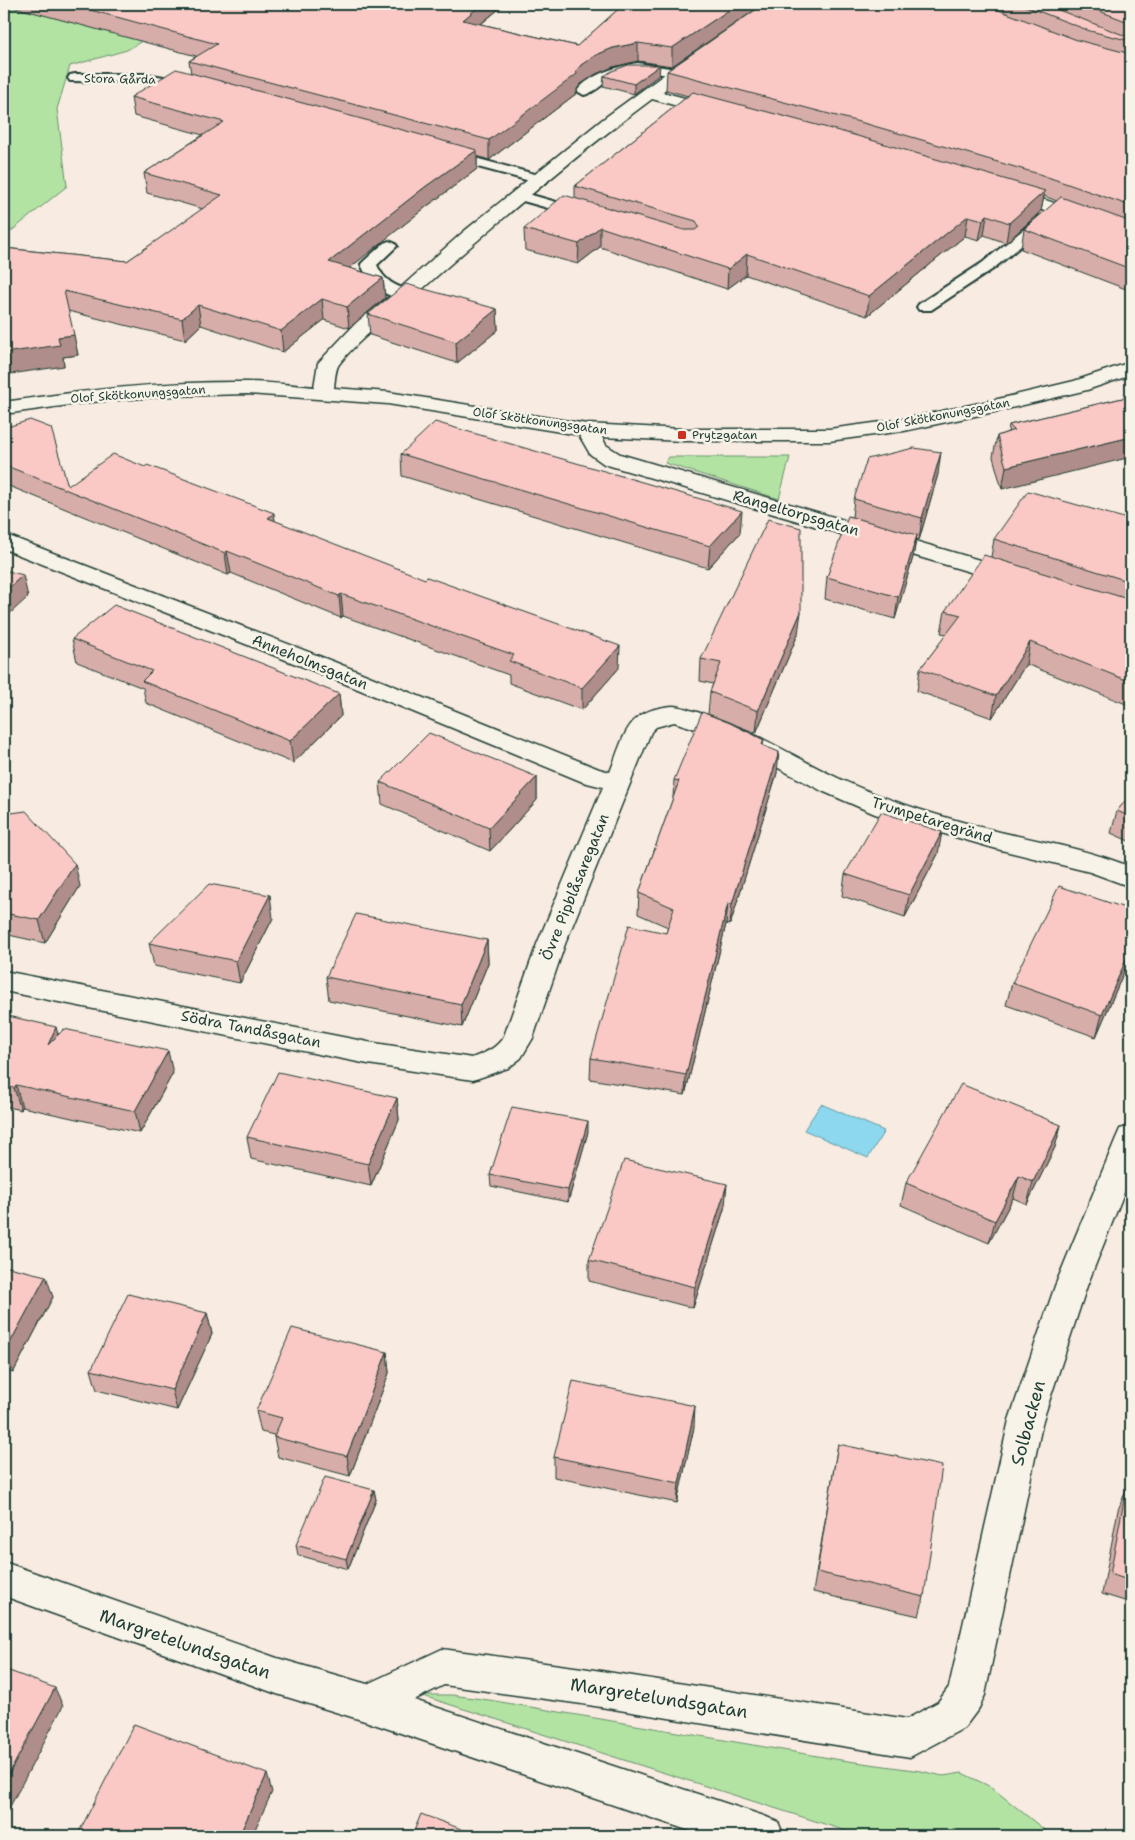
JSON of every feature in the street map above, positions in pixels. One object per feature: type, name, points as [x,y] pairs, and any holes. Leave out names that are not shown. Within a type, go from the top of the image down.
[{"type":"street","points":[[323,393],[328,363],[364,326],[405,294],[469,237],[608,124],[710,49]]},
{"type":"street","points":[[649,93],[736,116]]},
{"type":"street","points":[[993,188],[1131,234]]},
{"type":"street","name":"Olof Skötkonungsgatan","points":[[4,408],[91,396],[169,390],[247,388],[388,398],[587,430],[682,435],[829,435],[904,425],[991,407],[1080,386],[1131,368]]},
{"type":"street","name":"Rangeltorpsgatan","points":[[587,430],[598,449],[612,459],[632,466],[1030,583]]},
{"type":"street","name":"Anneholmsgatan","points":[[4,540],[328,668],[592,776],[617,782]]},
{"type":"street","name":"Trumpetaregränd","points":[[657,717],[674,714],[699,721],[738,736],[831,785],[884,808],[997,840],[1089,861],[1131,878]]},
{"type":"street","name":"Övre Pipblåsaregatan","points":[[498,1060],[511,1050],[518,1038],[551,944],[640,729],[648,721],[657,717]]},
{"type":"street","name":"Södra Tandåsgatan","points":[[4,981],[368,1053],[473,1069],[498,1060]]},
{"type":"street","name":"Solbacken","points":[[951,1715],[966,1696],[1026,1420],[1071,1286],[1131,1138]]},
{"type":"street","name":"Margretelundsgatan","points":[[4,1579],[75,1606],[277,1676],[368,1703],[586,1778],[764,1836]]},
{"type":"street","name":"Margretelundsgatan","points":[[368,1703],[442,1667],[582,1686],[910,1738],[951,1715]]},
{"type":"lane","points":[[584,92],[607,75],[619,70],[640,66],[677,73]]},
{"type":"lane","name":"Stora Gårda","points":[[75,78],[135,78],[175,81],[204,89]]},
{"type":"lane","points":[[435,151],[541,180]]},
{"type":"lane","points":[[521,196],[596,218]]},
{"type":"lane","points":[[925,306],[959,287],[1004,255],[1056,208]]},
{"type":"lane","points":[[389,246],[369,264],[373,277],[386,288],[405,294]]},
{"type":"green space","points":[[4,4],[131,4],[177,20],[127,50],[70,66],[57,109],[67,186],[4,237]]},
{"type":"green space","points":[[669,457],[790,457],[779,499],[665,463]]},
{"type":"green space","points":[[420,1695],[452,1695],[489,1700],[943,1776],[962,1773],[991,1787],[1052,1836],[862,1836]]},
{"type":"water","points":[[821,1104],[884,1131],[868,1158],[804,1130]]},
{"type":"building","points":[[68,4],[482,4],[463,20],[577,46],[624,4],[738,4],[672,48],[638,43],[613,48],[596,55],[581,65],[576,71],[577,74],[489,140],[189,61],[217,44]]},
{"type":"building","points":[[764,4],[983,4],[1077,40],[1131,54],[1131,206],[1039,174],[867,124],[667,71]]},
{"type":"building","points":[[1020,4],[1043,4],[1131,38],[1131,41],[1090,31]]},
{"type":"building","points":[[1081,4],[1131,4],[1131,23]]},
{"type":"building","points":[[628,65],[660,65],[634,84],[604,76]]},
{"type":"building","points":[[176,69],[477,150],[425,187],[329,262],[383,278],[347,307],[322,299],[281,331],[198,305],[182,319],[64,291],[74,335],[58,337],[60,345],[4,353],[4,248],[127,261],[222,195],[144,173],[224,122],[131,97]]},
{"type":"building","points":[[693,92],[854,135],[1045,191],[1009,223],[987,215],[983,220],[968,216],[869,296],[747,254],[728,269],[600,227],[579,244],[524,229],[564,195],[684,230],[695,230],[699,227],[696,221],[575,186]]},
{"type":"building","points":[[1061,197],[1131,222],[1131,269],[1024,229]]},
{"type":"building","points":[[406,284],[497,309],[456,342],[368,314]]},
{"type":"building","points":[[1131,396],[1131,437],[1006,467],[997,436],[1014,430],[1009,425]]},
{"type":"building","points":[[30,420],[51,428],[68,486],[113,454],[274,513],[268,518],[425,579],[427,577],[620,646],[582,688],[509,661],[514,655],[341,594],[339,596],[227,551],[225,553],[4,465],[4,428]]},
{"type":"building","points":[[435,422],[742,511],[710,546],[401,454]]},
{"type":"building","points":[[914,448],[941,452],[922,518],[854,499],[867,459]]},
{"type":"building","points":[[1028,491],[1131,520],[1131,582],[994,539]]},
{"type":"building","points":[[848,516],[917,535],[898,597],[827,577]]},
{"type":"building","points":[[768,519],[801,528],[801,612],[758,711],[710,692],[721,663],[701,659]]},
{"type":"building","points":[[984,555],[1131,600],[1131,682],[1030,642],[996,696],[920,669],[961,615],[945,611]]},
{"type":"building","points":[[4,570],[23,575],[4,592]]},
{"type":"building","points":[[114,605],[339,694],[290,741],[142,681],[152,671],[72,639]]},
{"type":"building","points":[[702,712],[764,740],[762,745],[779,752],[732,904],[728,903],[686,1075],[591,1058],[629,925],[666,933],[674,908],[639,893],[679,781],[674,780]]},
{"type":"building","points":[[429,733],[537,777],[489,828],[380,782]]},
{"type":"building","points":[[1131,794],[1131,817],[1117,811]]},
{"type":"building","points":[[26,811],[75,864],[39,920],[4,913],[4,814]]},
{"type":"building","points":[[881,812],[942,832],[909,895],[845,874]]},
{"type":"building","points":[[209,884],[270,895],[236,961],[149,943]]},
{"type":"building","points":[[1059,886],[1131,910],[1131,948],[1102,1015],[1012,983]]},
{"type":"building","points":[[356,914],[487,940],[461,1005],[326,977]]},
{"type":"building","points":[[4,1015],[56,1027],[48,1045],[64,1029],[168,1051],[135,1111],[16,1085],[14,1088],[4,1086]]},
{"type":"building","points":[[278,1072],[397,1098],[368,1164],[247,1137]]},
{"type":"building","points":[[961,1084],[1061,1125],[1033,1182],[1019,1176],[995,1221],[906,1183]]},
{"type":"building","points":[[512,1107],[588,1121],[568,1190],[490,1175]]},
{"type":"building","points":[[624,1160],[727,1184],[695,1287],[589,1260]]},
{"type":"building","points":[[4,1266],[46,1276],[5,1352],[4,1351]]},
{"type":"building","points":[[128,1294],[207,1313],[172,1390],[91,1370]]},
{"type":"building","points":[[292,1328],[387,1352],[347,1456],[274,1437],[282,1418],[256,1411]]},
{"type":"building","points":[[573,1381],[695,1406],[679,1483],[554,1457]]},
{"type":"building","points":[[838,1444],[942,1466],[924,1597],[817,1572]]},
{"type":"building","points":[[325,1477],[374,1490],[346,1559],[296,1545]]},
{"type":"building","points":[[1126,1490],[1131,1491],[1131,1581],[1110,1574]]},
{"type":"building","points":[[4,1669],[55,1688],[4,1783]]},
{"type":"building","points":[[134,1724],[267,1774],[239,1836],[85,1836],[78,1834]]},
{"type":"building","points":[[421,1814],[480,1836],[412,1836]]},
{"type":"place","name":"Prytzgatan","points":[[682,435]]}]
